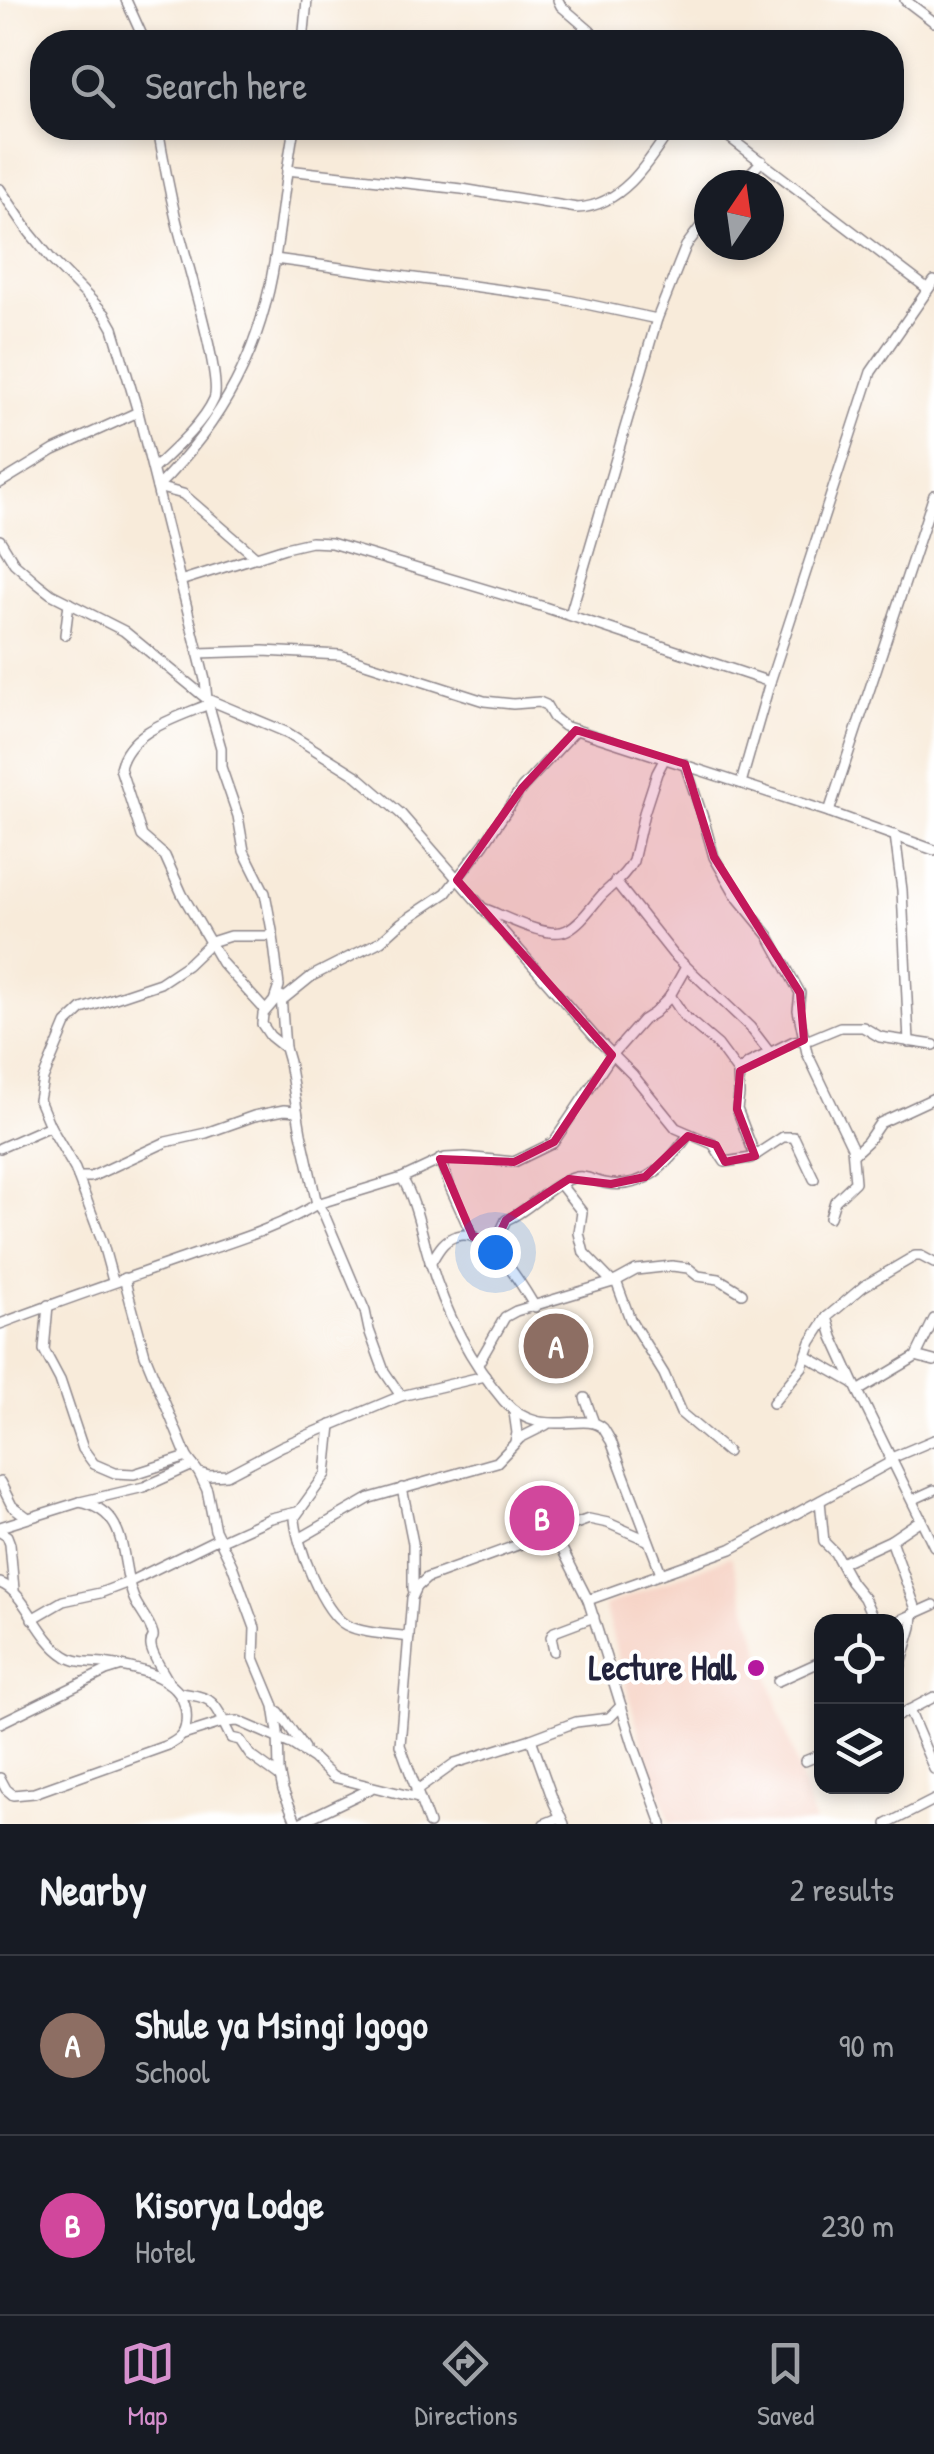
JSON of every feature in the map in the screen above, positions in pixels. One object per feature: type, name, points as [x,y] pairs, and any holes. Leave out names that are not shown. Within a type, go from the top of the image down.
[{"type":"street","points":[[126,0],[140,30]]},
{"type":"street","points":[[305,30],[308,0]]},
{"type":"street","points":[[558,0],[590,30]]},
{"type":"street","points":[[905,0],[934,22]]},
{"type":"street","points":[[153,469],[206,412],[216,390],[160,140]]},
{"type":"street","points":[[157,487],[207,431],[242,372],[265,308],[292,140]]},
{"type":"street","points":[[286,170],[592,207],[607,201],[629,182],[663,140]]},
{"type":"street","points":[[734,140],[931,285],[871,372],[741,783]]},
{"type":"street","points":[[753,170],[762,161]]},
{"type":"street","points":[[0,189],[52,260],[105,314],[113,328],[153,469],[198,653],[221,748],[220,766],[238,816],[244,851],[265,893],[284,1048],[317,1204],[353,1279],[384,1370],[400,1396]]},
{"type":"street","points":[[570,616],[657,319],[694,235]]},
{"type":"street","points":[[275,259],[539,294],[657,319]]},
{"type":"street","points":[[0,484],[54,450],[138,412]]},
{"type":"street","points":[[157,487],[180,492],[257,558]]},
{"type":"street","points":[[829,812],[934,495]]},
{"type":"street","points":[[0,540],[14,563],[51,594],[124,631],[208,702],[288,733],[357,776],[401,814],[676,1128],[716,1146],[726,1162],[755,1156],[783,1138],[794,1136],[814,1179]]},
{"type":"street","points":[[180,581],[284,548],[311,542],[331,543],[770,682]]},
{"type":"street","points":[[65,635],[68,604]]},
{"type":"street","points":[[198,653],[340,654],[484,701],[539,702],[558,722],[576,730],[934,850]]},
{"type":"street","points":[[208,702],[136,740],[120,768],[142,836],[165,856],[222,964],[265,1010]]},
{"type":"street","points":[[281,1001],[312,976],[381,941],[401,922],[446,893],[522,788],[576,730]]},
{"type":"street","points":[[481,907],[554,934],[578,922],[633,861],[648,801],[665,758]]},
{"type":"street","points":[[684,764],[714,857],[737,897],[769,936],[800,993],[798,1010],[814,1071],[854,1154],[855,1182],[836,1201],[830,1217]]},
{"type":"street","points":[[895,834],[902,890],[909,1042]]},
{"type":"street","points":[[615,881],[686,967],[750,1027],[770,1053]]},
{"type":"street","points":[[273,936],[230,936],[210,943],[160,983],[82,1009],[66,1024],[42,1079],[38,1100],[78,1177],[146,1355],[193,1465],[208,1490],[219,1540],[232,1564],[254,1628],[254,1658],[274,1706],[280,1777],[297,1824],[373,1788]]},
{"type":"street","points":[[0,1324],[242,1238],[317,1204],[402,1178],[440,1160],[466,1157],[514,1162],[553,1143],[612,1055],[643,1020],[661,1007],[686,967]]},
{"type":"street","points":[[279,986],[262,1020],[264,1028],[284,1048]]},
{"type":"street","points":[[670,995],[684,1016],[718,1046],[738,1072],[737,1109],[755,1156]]},
{"type":"street","points":[[738,1072],[794,1041],[811,1039],[834,1028],[864,1027],[880,1037],[934,1045]]},
{"type":"street","points":[[854,1154],[880,1122],[934,1098]]},
{"type":"street","points":[[78,1177],[91,1177],[166,1142],[254,1116],[297,1111]]},
{"type":"street","points":[[0,1148],[50,1126]]},
{"type":"street","points":[[496,1251],[506,1220],[560,1184],[582,1176],[610,1184],[646,1177],[670,1161],[689,1134]]},
{"type":"street","points":[[440,1160],[473,1237]]},
{"type":"street","points":[[402,1178],[410,1189],[446,1308],[485,1376],[514,1412],[524,1418],[548,1424],[594,1422]]},
{"type":"street","points":[[560,1184],[582,1212],[579,1232],[584,1253],[614,1282],[681,1414],[726,1452]]},
{"type":"street","points":[[430,1264],[447,1241],[456,1236],[473,1237],[496,1251],[535,1306]]},
{"type":"street","points":[[484,1243],[498,1236]]},
{"type":"street","points":[[773,1403],[802,1367],[811,1342],[828,1317],[864,1286],[908,1259],[921,1256],[934,1263]]},
{"type":"street","points":[[478,1364],[505,1317],[614,1282],[636,1270],[679,1265],[698,1276],[726,1282],[742,1293]]},
{"type":"street","points":[[48,1305],[44,1350],[60,1380],[83,1449],[94,1464],[114,1473],[134,1474],[193,1465],[215,1477],[227,1475],[282,1446],[400,1396],[485,1376]]},
{"type":"street","points":[[828,1317],[856,1387],[934,1546]]},
{"type":"street","points":[[856,1387],[917,1356],[934,1320]]},
{"type":"street","points":[[806,1356],[856,1387]]},
{"type":"street","points":[[917,1356],[934,1361]]},
{"type":"street","points":[[585,1398],[594,1422],[611,1441],[661,1573]]},
{"type":"street","points":[[514,1412],[518,1433],[514,1445]]},
{"type":"street","points":[[299,1539],[357,1504],[498,1462],[520,1438],[548,1424]]},
{"type":"street","points":[[330,1425],[326,1474],[297,1512],[299,1539],[336,1619],[352,1628],[409,1637]]},
{"type":"street","points":[[588,1600],[731,1549],[890,1460],[934,1440]]},
{"type":"street","points":[[0,1778],[13,1795],[34,1794],[168,1745],[182,1734],[186,1707],[180,1693],[168,1682],[138,1670],[69,1658],[48,1640],[14,1590],[10,1539],[0,1529],[27,1517],[144,1488],[193,1465]]},
{"type":"street","points":[[0,1482],[12,1506],[27,1517]]},
{"type":"street","points":[[402,1488],[414,1551],[401,1752],[429,1824]]},
{"type":"street","points":[[912,1500],[934,1490]]},
{"type":"street","points":[[820,1501],[824,1542],[871,1614]]},
{"type":"street","points":[[80,1502],[100,1509],[116,1527],[134,1598],[153,1632],[152,1649],[168,1682]]},
{"type":"street","points":[[32,1620],[63,1601],[129,1582],[271,1518],[297,1512]]},
{"type":"street","points":[[412,1598],[416,1586],[427,1578],[582,1520],[595,1520],[648,1540]]},
{"type":"street","points":[[841,1563],[891,1540],[922,1520]]},
{"type":"street","points":[[553,1531],[588,1600],[662,1824]]},
{"type":"street","points":[[891,1540],[915,1613],[904,1654]]},
{"type":"street","points":[[0,1583],[14,1590]]},
{"type":"street","points":[[904,1618],[934,1605]]},
{"type":"street","points":[[554,1650],[554,1632],[594,1617]]},
{"type":"street","points":[[778,1681],[814,1665]]},
{"type":"street","points":[[0,1724],[121,1666]]},
{"type":"street","points":[[180,1693],[209,1699],[218,1707],[232,1739],[240,1740],[250,1756],[280,1777]]},
{"type":"street","points":[[904,1712],[934,1697]]},
{"type":"street","points":[[274,1706],[313,1758],[333,1777],[417,1794]]},
{"type":"street","points":[[417,1794],[455,1763],[576,1722],[609,1718],[621,1706]]},
{"type":"street","points":[[908,1710],[934,1769]]},
{"type":"street","points":[[182,1734],[224,1722],[246,1723],[313,1758]]},
{"type":"street","points":[[531,1739],[562,1820],[544,1824]]},
{"type":"street","points":[[806,1761],[814,1758]]},
{"type":"street","points":[[887,1824],[934,1800]]},
{"type":"highlighted area","points":[[576,730],[685,764],[714,857],[800,993],[804,1040],[740,1071],[737,1109],[755,1156],[725,1162],[716,1145],[688,1136],[645,1177],[611,1184],[569,1179],[506,1220],[498,1237],[473,1237],[440,1159],[514,1162],[554,1142],[612,1055],[457,880],[522,788]]},
{"type":"shaded area","points":[[731,1556],[815,1824],[671,1824],[642,1744],[604,1606]]},
{"type":"place","name":"Shule ya Msingi Igogo","points":[[556,1346]]},
{"type":"place","name":"Kisorya Lodge","points":[[542,1518]]},
{"type":"place","name":"Lecture Hall","points":[[756,1668]]}]
